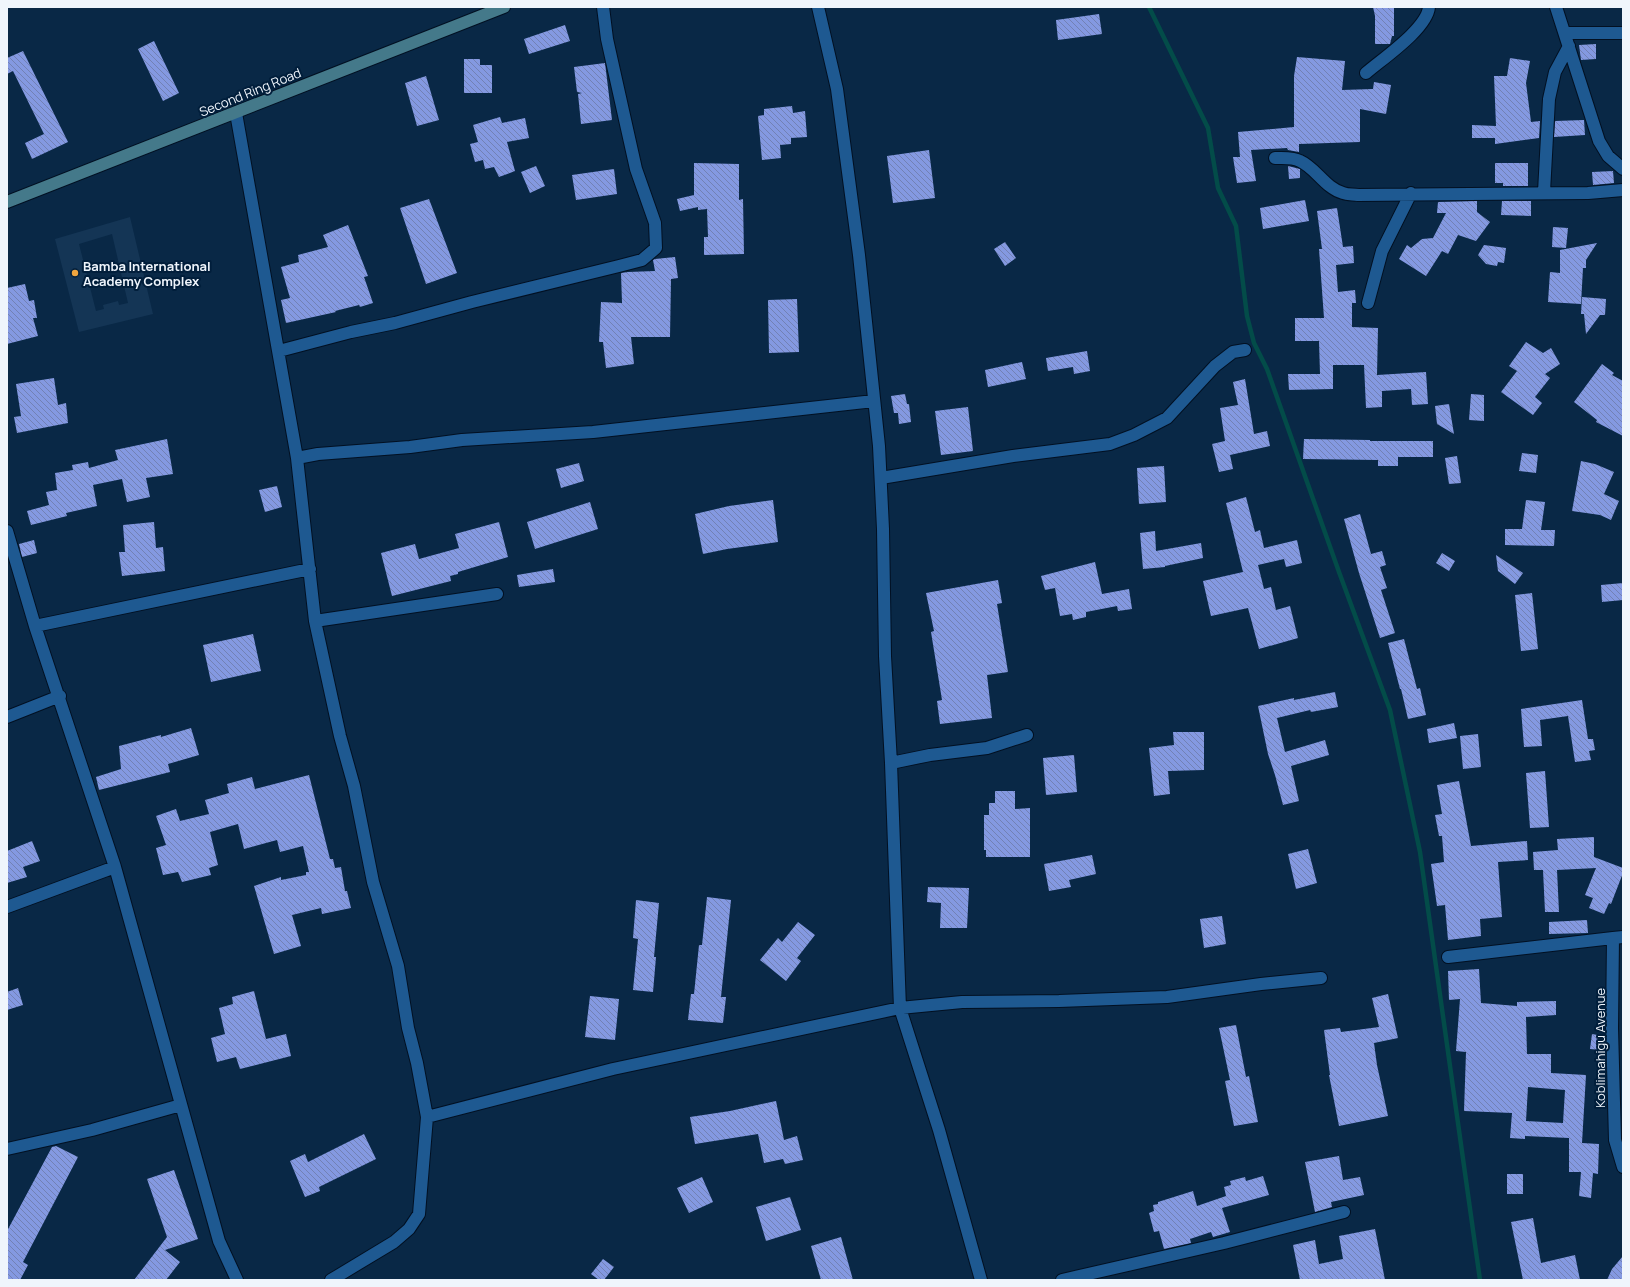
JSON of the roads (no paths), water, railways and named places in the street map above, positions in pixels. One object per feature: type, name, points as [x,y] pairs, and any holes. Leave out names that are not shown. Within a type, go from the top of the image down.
[{"type":"street","name":"Second Ring Road","points":[[7,202],[504,7]]},
{"type":"street","points":[[279,351],[642,260],[656,248],[655,223],[634,161],[607,39],[603,7]]},
{"type":"street","points":[[818,7],[837,89],[859,255],[881,478],[885,656],[891,763],[900,1008],[939,1130],[981,1280]]},
{"type":"street","points":[[1366,73],[1416,32],[1428,12],[1429,7]]},
{"type":"street","points":[[1556,7],[1599,141],[1608,156],[1623,169]]},
{"type":"street","points":[[1565,33],[1623,33]]},
{"type":"street","points":[[1544,192],[1549,99],[1555,72],[1569,46]]},
{"type":"street","points":[[236,113],[297,458],[315,621],[340,736],[354,786],[374,882],[398,966],[408,1028],[417,1063],[427,1117],[419,1214],[409,1229],[394,1242],[331,1280]]},
{"type":"street","points":[[1275,158],[1295,158],[1302,161],[1336,191],[1344,194],[1588,193],[1623,190]]},
{"type":"street","points":[[1368,303],[1382,251],[1411,193]]},
{"type":"street","points":[[881,478],[1013,456],[1110,444],[1134,435],[1167,418],[1215,366],[1233,352],[1246,350]]},
{"type":"street","points":[[297,458],[343,452],[410,447],[462,440],[593,432],[874,401]]},
{"type":"street","points":[[7,531],[35,626],[60,696],[115,867],[219,1241],[237,1280]]},
{"type":"street","points":[[35,626],[310,569]]},
{"type":"street","points":[[315,621],[497,594]]},
{"type":"street","points":[[7,717],[60,696]]},
{"type":"street","points":[[891,763],[930,755],[987,748],[1027,735]]},
{"type":"street","points":[[7,907],[115,867]]},
{"type":"street","points":[[1448,956],[1618,937]]},
{"type":"street","name":"Koblimahigu Avenue","points":[[1618,937],[1614,958],[1612,1028],[1615,1140],[1623,1167]]},
{"type":"street","points":[[427,1117],[613,1069],[900,1008],[962,1002],[1059,1001],[1167,997],[1261,984],[1321,978]]},
{"type":"street","points":[[7,1149],[92,1130],[181,1105]]},
{"type":"street","points":[[1062,1280],[1344,1212]]},
{"type":"waterway","points":[[1149,7],[1208,128],[1218,188],[1236,226],[1247,316],[1254,343],[1267,369],[1390,710],[1420,852],[1480,1280]]},
{"type":"place","name":"Bamba International Academy Complex","points":[[75,273]]}]
